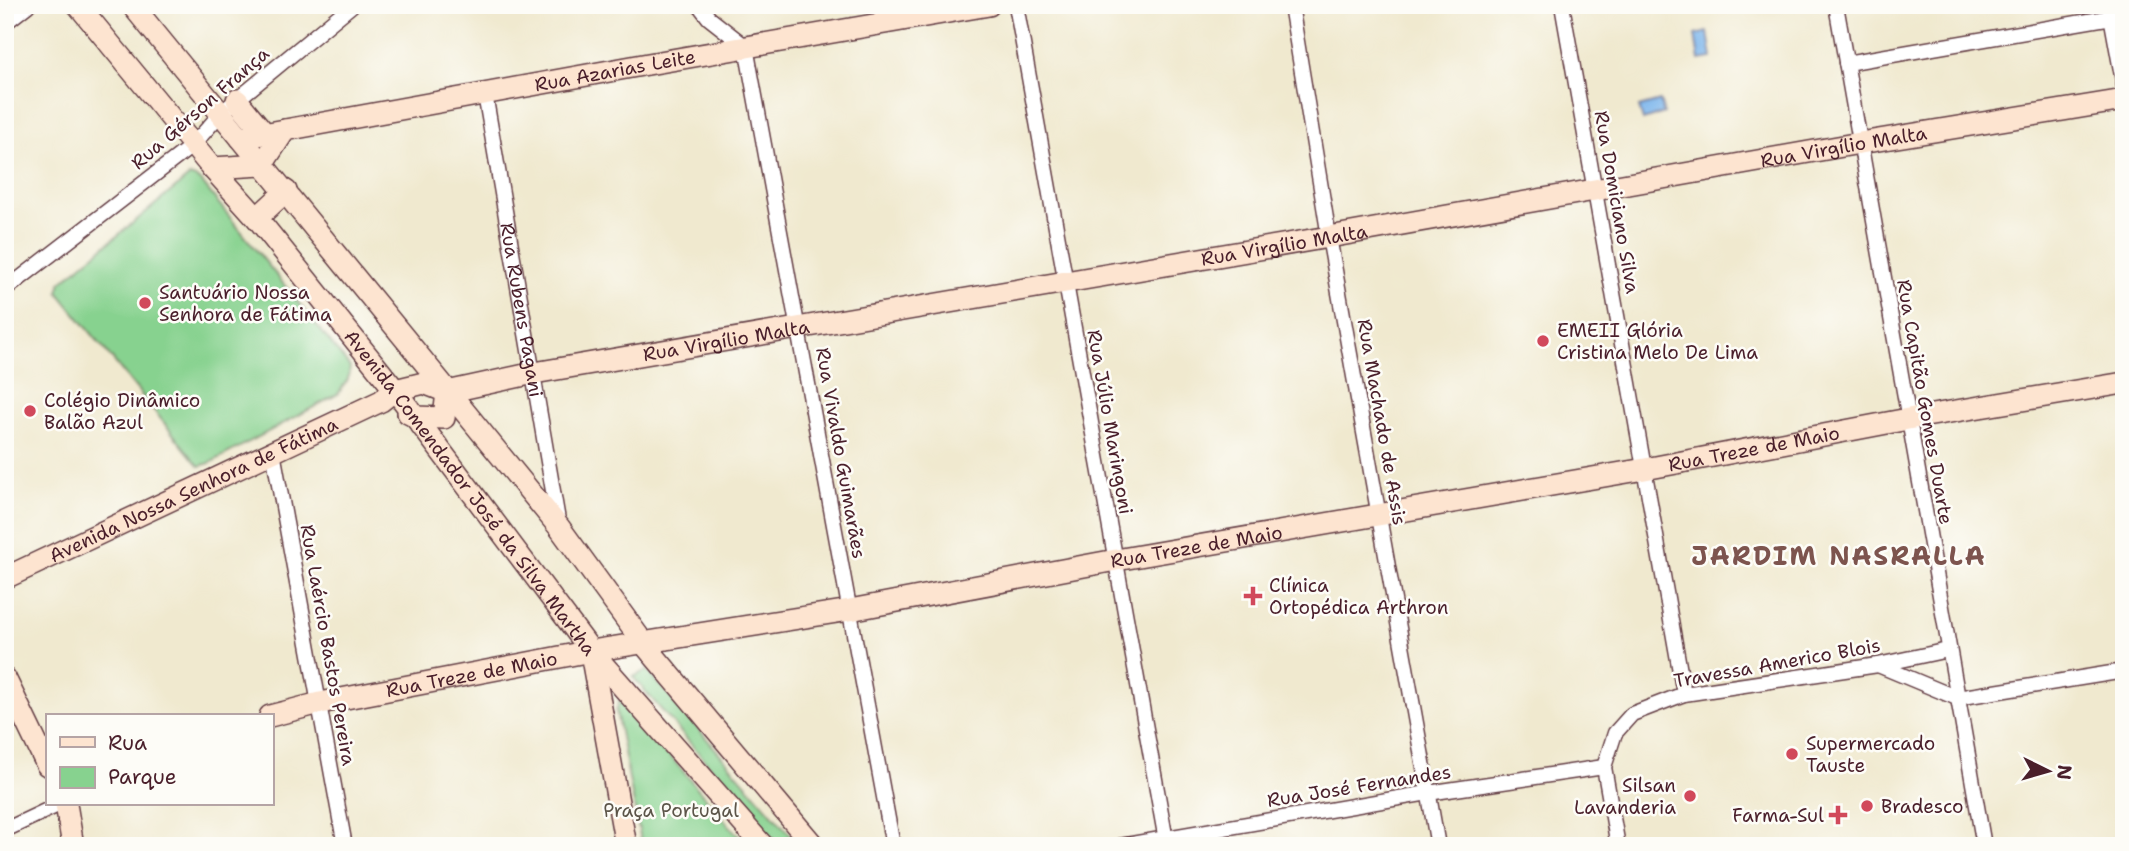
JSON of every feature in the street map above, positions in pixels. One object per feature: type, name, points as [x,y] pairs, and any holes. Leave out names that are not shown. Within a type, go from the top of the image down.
[{"type":"street","points":[[5,23],[28,5]]},
{"type":"street","name":"Avenida Comendador José da Silva Martha","points":[[78,5],[212,168],[257,218],[388,395]]},
{"type":"street","name":"Avenida Comendador José da Silva Martha","points":[[132,5],[229,107],[241,138],[262,165],[559,527],[644,644],[814,846]]},
{"type":"street","name":"Rua Gérson França","points":[[5,290],[193,145],[229,107],[352,5]]},
{"type":"street","points":[[699,5],[709,18],[746,47]]},
{"type":"street","name":"Rua Azarias Leite","points":[[241,138],[989,5]]},
{"type":"street","name":"Rua Júlio Maringoni","points":[[1016,5],[1166,842]]},
{"type":"street","name":"Rua Machado de Assis","points":[[1291,5],[1329,237],[1438,846]]},
{"type":"street","name":"Rua Domiciano Silva","points":[[1562,5],[1684,694]]},
{"type":"street","name":"Rua Capitão Gomes Duarte","points":[[1836,5],[1984,846]]},
{"type":"street","points":[[1846,63],[2110,11],[2124,88]]},
{"type":"street","name":"Rua Vivaldo Guimarães","points":[[746,47],[893,846]]},
{"type":"street","name":"Rua Rubens Pagani","points":[[485,94],[559,527]]},
{"type":"street","name":"Rua Virgílio Malta","points":[[447,392],[534,373],[1860,143],[2124,100]]},
{"type":"street","points":[[212,168],[262,165],[275,132],[229,107]]},
{"type":"street","points":[[257,218],[286,191]]},
{"type":"street","name":"Avenida Nossa Senhora de Fátima","points":[[5,578],[388,395],[424,383],[447,392]]},
{"type":"street","name":"Rua Treze de Maio","points":[[273,715],[320,703],[591,651],[850,610],[1116,560],[2124,383]]},
{"type":"street","points":[[388,395],[416,417],[444,418],[447,392]]},
{"type":"street","name":"Avenida Comendador José da Silva Martha","points":[[416,417],[591,651],[763,846]]},
{"type":"street","name":"Rua Laércio Bastos Pereira","points":[[273,452],[345,846]]},
{"type":"street","name":"Travessa Americo Blois","points":[[1604,767],[1615,733],[1632,714],[1684,694],[1878,665],[1948,650]]},
{"type":"street","points":[[591,651],[626,846]]},
{"type":"street","points":[[1878,665],[1958,698],[2124,671]]},
{"type":"street","points":[[5,678],[46,763]]},
{"type":"street","points":[[1604,767],[1618,846]]},
{"type":"street","name":"Rua José Fernandes","points":[[1120,846],[1166,842],[1428,793],[1604,767]]},
{"type":"street","points":[[5,830],[56,806]]},
{"type":"street","points":[[65,806],[74,846]]},
{"type":"green space","points":[[190,176],[200,180],[350,367],[348,379],[338,394],[210,463],[199,466],[58,292],[61,282]]},
{"type":"green space","name":"Praça Portugal","points":[[647,670],[800,846],[779,846],[633,677]]},
{"type":"green space","name":"Praça Portugal","points":[[620,699],[747,846],[642,846],[616,711]]},
{"type":"water","points":[[1708,32],[1712,58],[1699,60],[1695,35]]},
{"type":"water","points":[[1660,101],[1664,113],[1643,120],[1639,107]]},
{"type":"place","name":"Santuário Nossa Senhora de Fátima","points":[[145,303]]},
{"type":"place","name":"EMEII Glória Cristina Melo De Lima","points":[[1543,341]]},
{"type":"place","name":"Colégio Dinâmico Balão Azul","points":[[30,411]]},
{"type":"place","name":"Clínica Ortopédica Arthron","points":[[1253,596]]},
{"type":"place","name":"Supermercado Tauste","points":[[1792,754]]},
{"type":"place","name":"Silsan Lavanderia","points":[[1690,796]]},
{"type":"place","name":"Bradesco","points":[[1867,806]]},
{"type":"place","name":"Farma-Sul","points":[[1838,815]]},
{"type":"district","name":"JARDIM NASRALLA","points":[[1839,555]]}]
